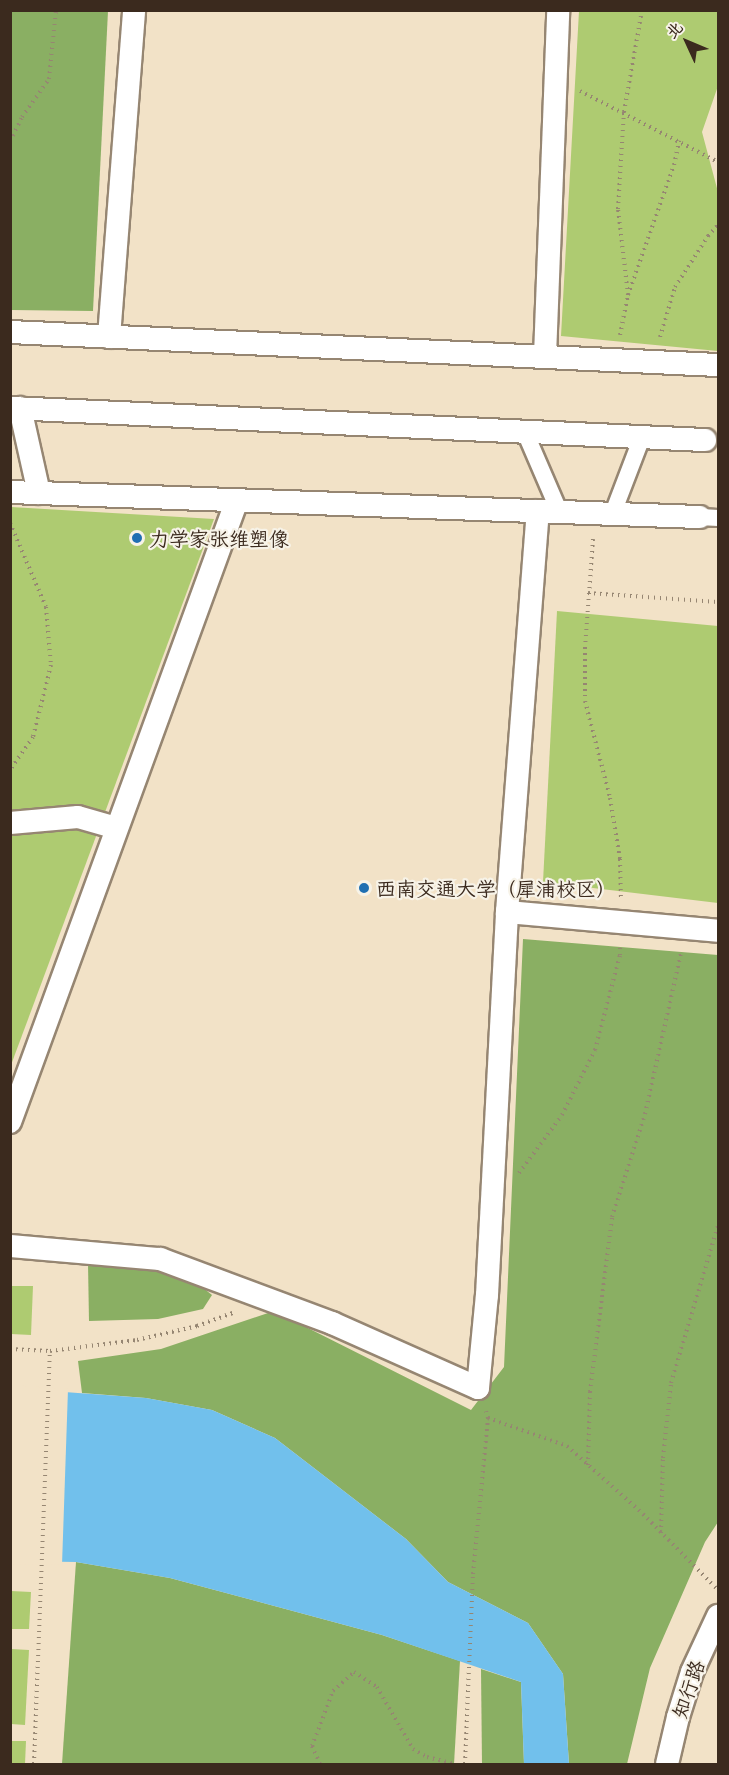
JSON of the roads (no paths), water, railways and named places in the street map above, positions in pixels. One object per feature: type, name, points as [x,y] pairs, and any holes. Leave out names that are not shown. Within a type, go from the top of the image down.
[{"type":"street","points":[[109,337],[134,10]]},
{"type":"street","points":[[545,356],[558,10]]},
{"type":"street","points":[[10,332],[718,365]]},
{"type":"street","points":[[39,492],[15,408],[705,440]]},
{"type":"street","points":[[10,1246],[160,1259],[332,1323],[478,1388],[493,1195],[507,912],[548,511],[525,432]]},
{"type":"street","points":[[604,513],[642,437]]},
{"type":"street","points":[[10,492],[709,517]]},
{"type":"street","points":[[10,1122],[237,500]]},
{"type":"street","points":[[10,823],[78,817],[116,828]]},
{"type":"street","points":[[507,912],[718,931]]},
{"type":"street","name":"知行路","points":[[667,1764],[692,1672],[718,1616]]},
{"type":"water","points":[[10,1388],[146,1398],[212,1410],[275,1438],[406,1539],[448,1582],[528,1623],[563,1674],[569,1764],[524,1764],[521,1682],[382,1635],[170,1578],[76,1562],[11,1561]]},
{"type":"place","name":"力学家张维塑像","points":[[137,538]]},
{"type":"place","name":"西南交通大学（犀浦校区）","points":[[364,888]]}]
